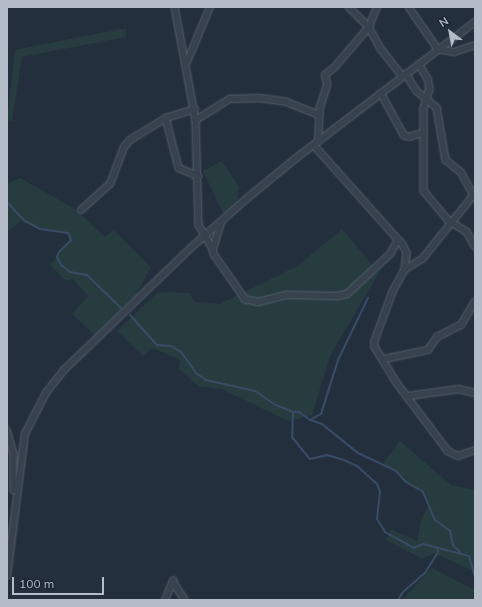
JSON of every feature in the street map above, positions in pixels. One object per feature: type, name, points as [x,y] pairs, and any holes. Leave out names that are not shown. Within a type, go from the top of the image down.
[{"type":"street","points":[[175,7],[187,64],[190,95],[195,110],[198,176],[198,222],[213,248],[214,254],[245,299],[258,302],[287,295],[337,296],[347,294],[390,254],[398,240]]},
{"type":"street","points":[[187,64],[210,7]]},
{"type":"street","points":[[349,7],[370,27],[382,50],[438,112],[446,160],[461,172],[475,196],[450,222],[423,259],[405,270]]},
{"type":"street","points":[[377,7],[370,27],[334,68],[326,73],[327,85],[319,115],[316,143],[398,240],[407,253],[405,270],[393,292],[375,341],[375,347],[428,427],[454,455],[458,456],[475,450]]},
{"type":"street","points":[[409,7],[438,49],[454,52],[475,45]]},
{"type":"street","points":[[7,576],[15,502],[25,434],[46,393],[64,370],[205,235],[316,143],[475,22]]},
{"type":"street","points":[[420,64],[430,84],[430,92],[426,100],[423,133],[426,151],[422,175],[424,191],[450,222],[467,232],[475,246]]},
{"type":"street","points":[[381,93],[404,135],[409,137],[423,133]]},
{"type":"street","points":[[196,120],[230,99],[260,98],[287,102],[319,115]]},
{"type":"street","points":[[81,210],[110,184],[127,143],[166,118],[195,110]]},
{"type":"street","points":[[166,118],[180,168],[198,176]]},
{"type":"street","points":[[213,248],[221,222]]},
{"type":"street","points":[[384,359],[428,350],[437,337],[461,325],[475,302]]},
{"type":"street","points":[[408,396],[459,389],[475,393]]},
{"type":"street","points":[[7,430],[14,454],[15,502]]},
{"type":"street","points":[[165,600],[173,581],[185,600]]},
{"type":"green space","points":[[126,28],[126,37],[22,57],[12,121],[7,120],[15,50]]},
{"type":"green space","points":[[222,161],[239,187],[237,203],[224,215],[203,171]]},
{"type":"green space","points":[[20,178],[75,209],[105,237],[114,230],[151,267],[137,293],[95,335],[72,314],[88,296],[72,278],[66,281],[50,265],[57,257],[59,252],[71,240],[68,234],[40,229],[23,219],[7,232],[7,184]]},
{"type":"green space","points":[[342,229],[379,273],[330,356],[312,415],[288,421],[222,389],[198,386],[179,369],[180,360],[153,348],[143,356],[117,331],[158,292],[189,293],[195,302],[220,304],[299,265]]},
{"type":"green space","points":[[400,441],[451,485],[475,490],[475,572],[434,553],[422,559],[386,540],[391,529],[417,541],[421,520],[429,504],[423,492],[406,482],[396,471],[383,464]]},
{"type":"green space","points":[[432,568],[475,590],[475,600],[402,600]]},
{"type":"waterway","points":[[7,202],[25,221],[40,229],[68,233],[71,240],[59,252],[57,257],[61,265],[70,272],[87,275],[121,308]]},
{"type":"waterway","points":[[293,412],[299,412],[310,420],[321,414],[338,360],[368,298]]},
{"type":"waterway","points":[[130,315],[157,345],[171,346],[181,352],[196,373],[206,380],[255,391],[276,405],[293,412],[292,437],[310,459],[327,455],[344,460],[357,466],[377,484],[380,491],[377,519],[385,532],[414,548],[423,544],[469,556],[475,577]]},
{"type":"waterway","points":[[310,420],[322,424],[358,453],[396,471],[406,482],[423,492],[435,520],[450,531],[453,545],[460,552]]},
{"type":"waterway","points":[[398,600],[403,592],[425,573],[438,552],[437,548]]}]
